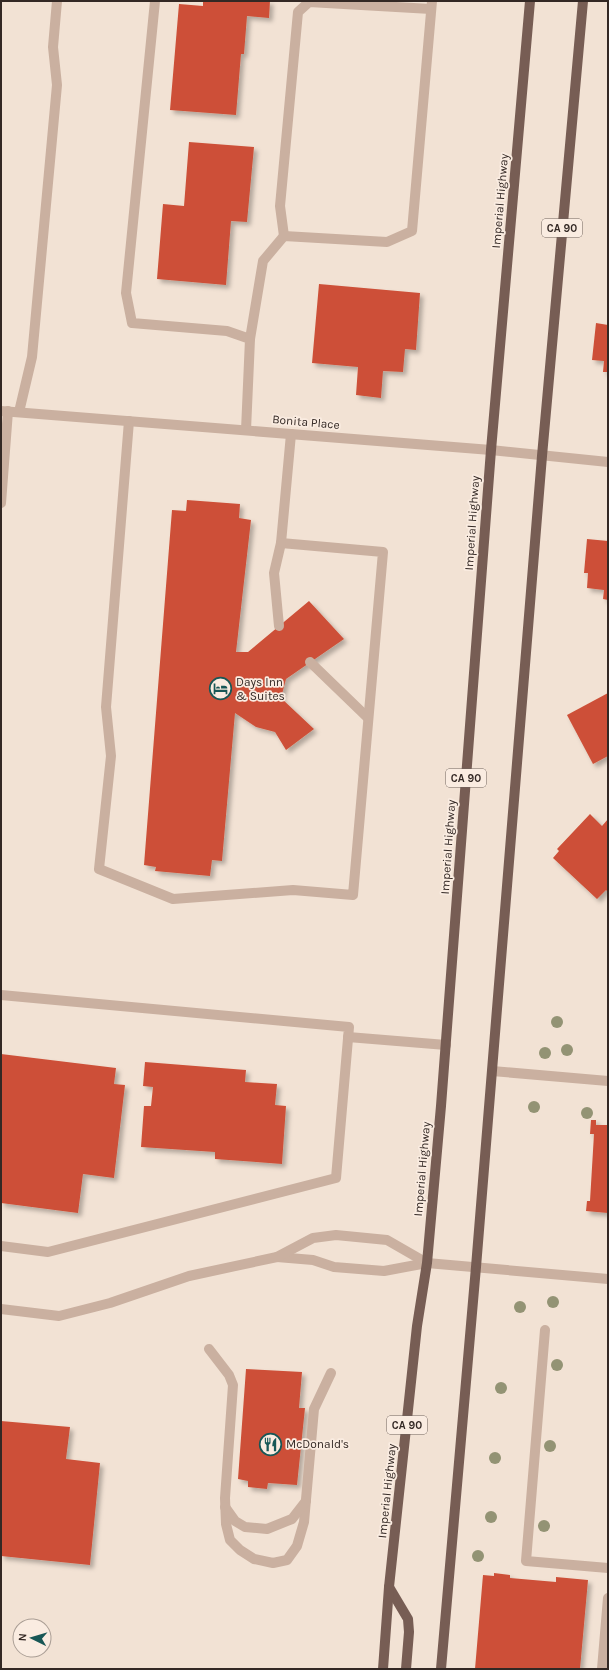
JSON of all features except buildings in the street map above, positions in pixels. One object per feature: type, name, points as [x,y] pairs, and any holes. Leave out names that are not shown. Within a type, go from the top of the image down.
[{"type":"main road","name":"Imperial Highway","points":[[383,1669],[417,1326],[427,1263],[446,1045],[491,450],[530,1]]},
{"type":"main road","name":"CA 90","points":[[441,1669],[476,1267],[542,456],[583,1]]},
{"type":"main road","points":[[390,1587],[408,1619],[409,1632],[406,1669]]},
{"type":"street","points":[[19,412],[32,356],[57,85],[53,47],[57,1]]},
{"type":"street","points":[[155,1],[126,293],[132,323],[227,331],[250,339]]},
{"type":"street","points":[[246,430],[250,339],[263,261],[284,236],[280,206],[298,12],[309,2],[431,5],[412,231],[387,242],[284,236]]},
{"type":"street","points":[[1,503],[4,411]]},
{"type":"street","name":"Bonita Place","points":[[4,411],[491,450],[608,462]]},
{"type":"street","points":[[129,421],[106,707],[111,756],[99,869],[173,899],[293,890],[353,895],[383,552],[281,543]]},
{"type":"street","points":[[279,626],[274,573],[281,543],[291,434]]},
{"type":"street","points":[[310,662],[368,718]]},
{"type":"street","points":[[1,995],[349,1027],[336,1178],[48,1252],[1,1246]]},
{"type":"street","points":[[348,1037],[446,1045]]},
{"type":"street","points":[[492,1071],[608,1081]]},
{"type":"street","points":[[1,1309],[59,1316],[110,1303],[189,1276],[277,1257],[313,1238],[336,1235],[386,1240],[427,1263]]},
{"type":"street","points":[[277,1257],[313,1260],[334,1267],[384,1271],[427,1263],[608,1279]]},
{"type":"street","points":[[545,1330],[526,1561],[608,1568]]},
{"type":"street","points":[[209,1349],[229,1375],[233,1385],[225,1507],[226,1524],[230,1540],[254,1558],[273,1563],[287,1560],[297,1546],[304,1522],[314,1409],[331,1373]]},
{"type":"street","points":[[225,1507],[235,1521],[245,1527],[267,1529],[292,1519],[306,1501]]},
{"type":"street","points":[[602,1669],[608,1598]]},
{"type":"place","name":"Days Inn & Suites","points":[[221,689]]},
{"type":"place","name":"McDonald's","points":[[271,1444]]}]
